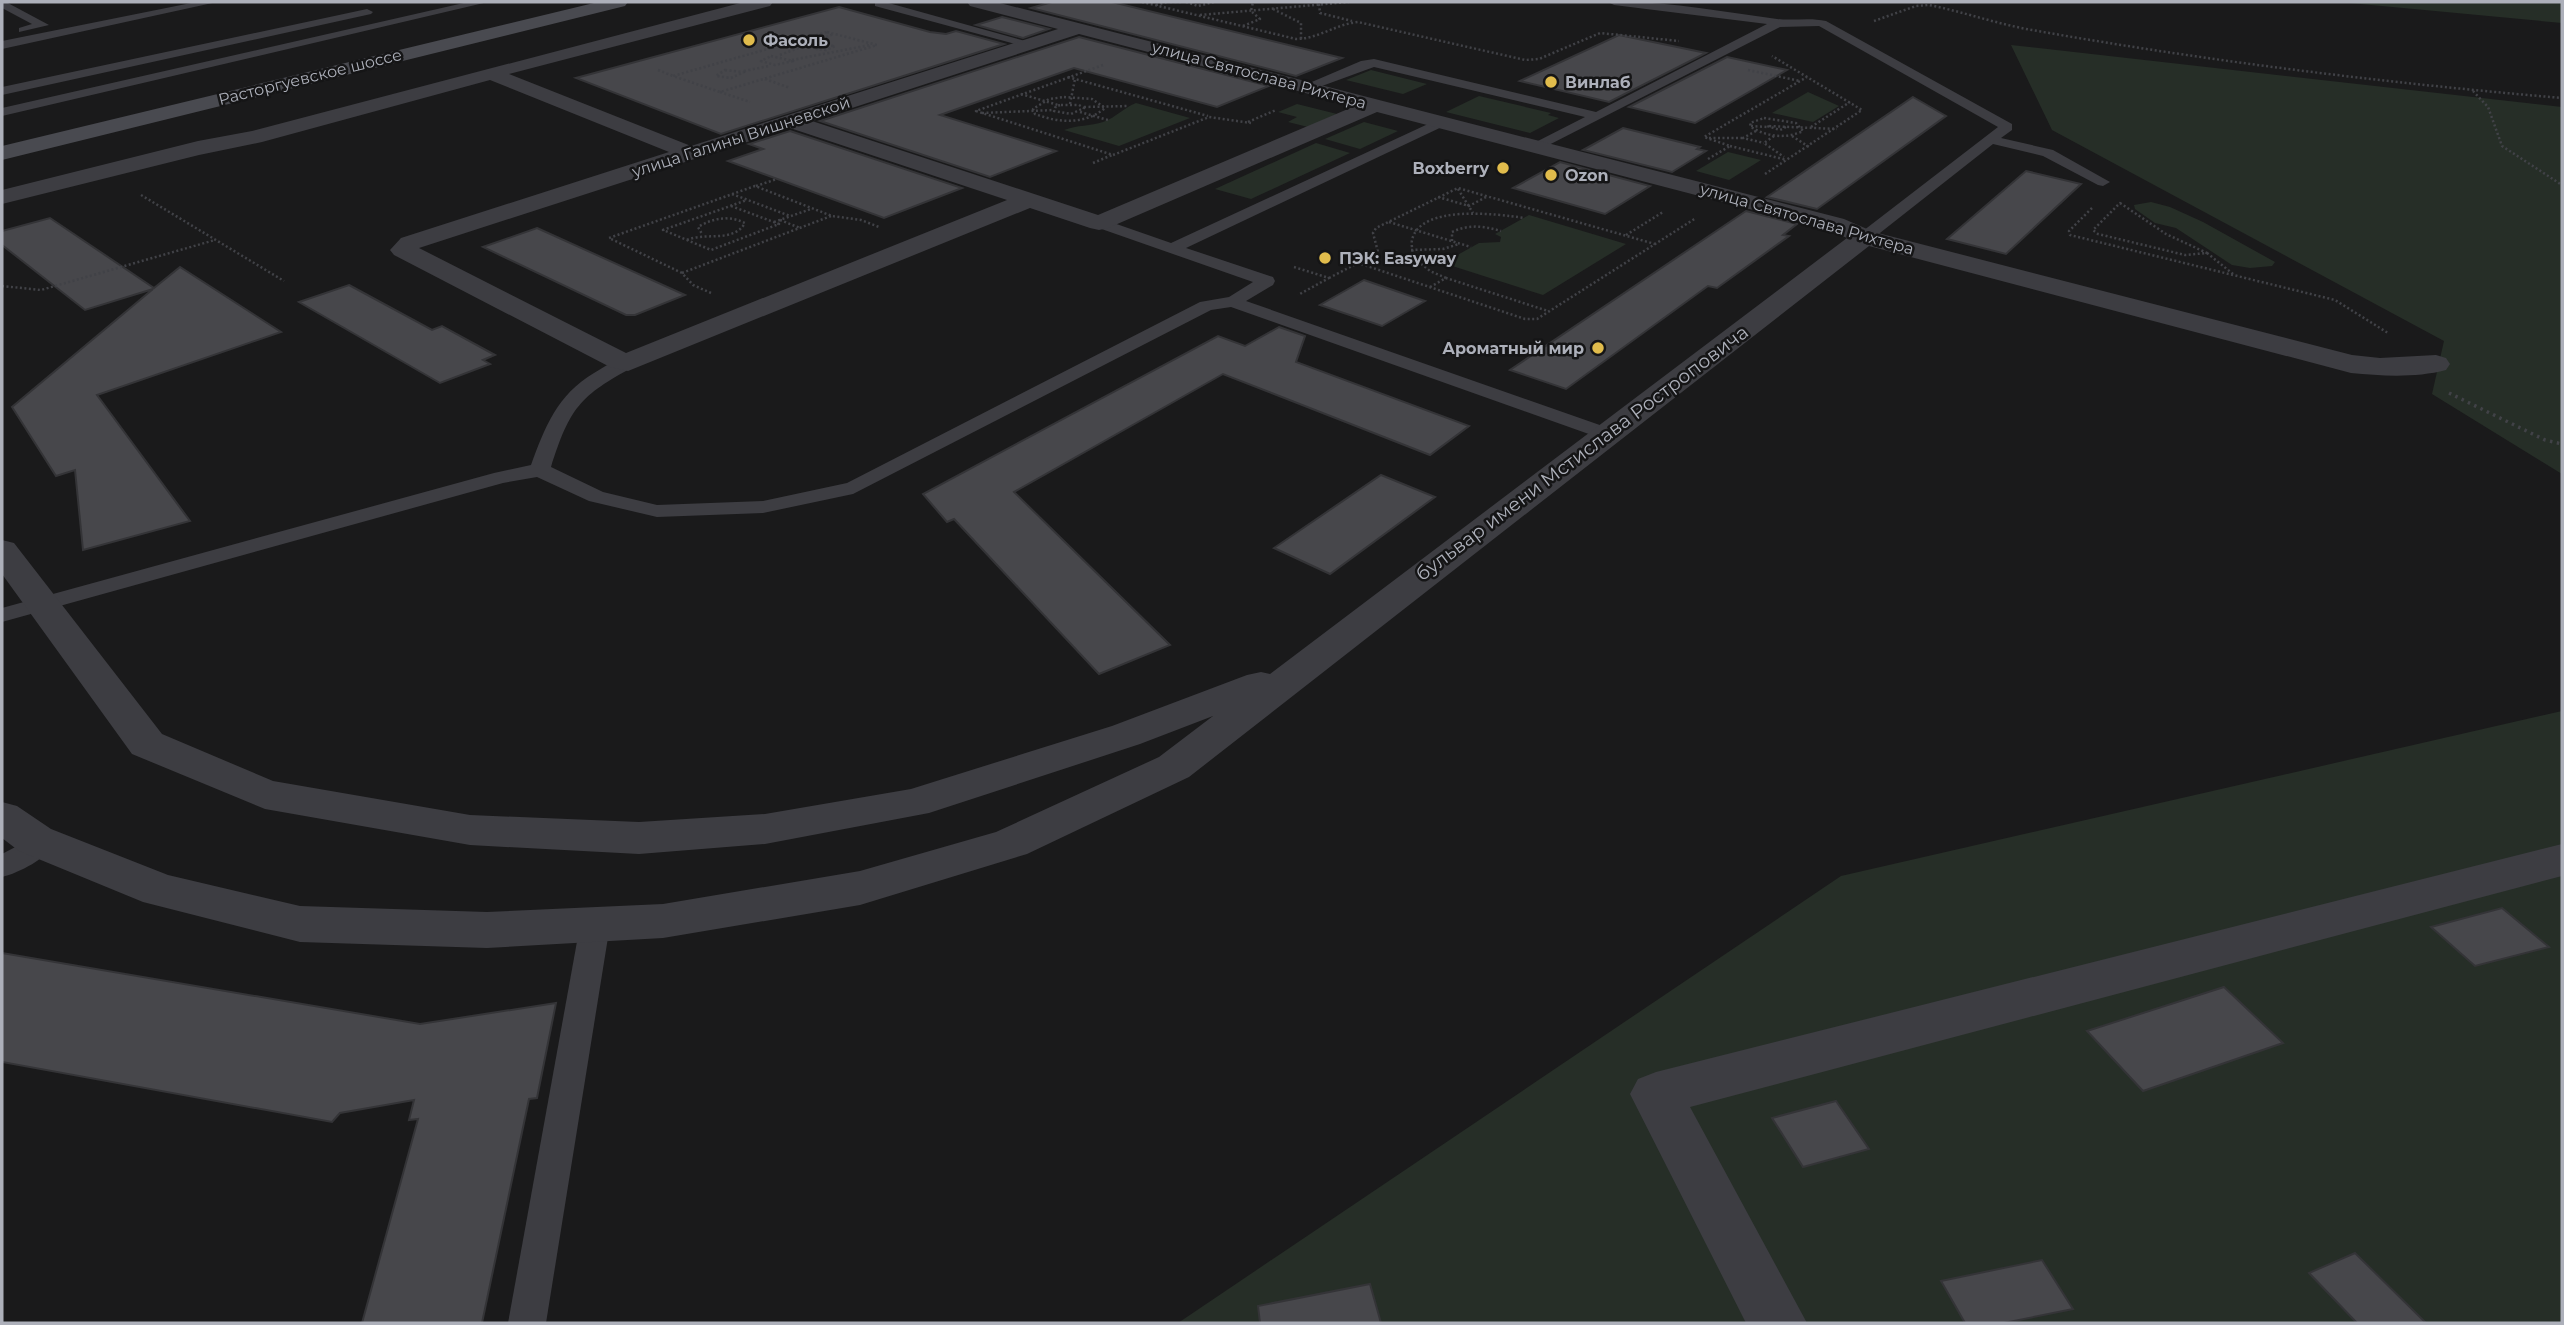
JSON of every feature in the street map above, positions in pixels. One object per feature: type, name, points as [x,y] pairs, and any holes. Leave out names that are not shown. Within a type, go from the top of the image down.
[{"type":"main road","name":"Расторгуевское шоссе","points":[[2,152],[619,2]]},
{"type":"street","points":[[2,197],[198,148],[254,137],[488,75],[494,71],[764,2]]},
{"type":"street","name":"улица Святослава Рихтера","points":[[976,2],[1841,225],[1865,237],[2351,364],[2380,367],[2436,364]]},
{"type":"street","name":"улица Галины Вишневской","points":[[628,362],[403,250],[403,247],[1079,29]]},
{"type":"street","points":[[488,75],[691,153]]},
{"type":"street","points":[[791,121],[1099,223],[1375,105]]},
{"type":"street","points":[[628,362],[1028,200]]},
{"type":"street","name":"бульвар имени Мстислава Ростроповича","points":[[2,817],[42,843],[159,890],[300,924],[487,930],[663,921],[860,888],[1011,843],[1174,767],[1865,237]]},
{"type":"street","points":[[2,550],[147,744],[265,794],[483,830],[639,838],[765,829],[914,803],[1126,735],[1299,670]]},
{"type":"street","points":[[1777,1323],[1656,1094],[2562,860]]},
{"type":"lane","points":[[2,35],[154,2]]},
{"type":"lane","points":[[2,45],[211,2]]},
{"type":"lane","points":[[2,112],[482,2]]},
{"type":"lane","points":[[880,2],[879,4],[1030,44]]},
{"type":"lane","points":[[1614,2],[1784,23],[1822,23],[2004,124],[2006,129],[1865,237]]},
{"type":"lane","points":[[2,4],[43,26]]},
{"type":"lane","points":[[2,91],[385,8]]},
{"type":"lane","points":[[1537,147],[1731,47],[1784,23]]},
{"type":"lane","points":[[1306,87],[1374,63],[1597,116]]},
{"type":"lane","points":[[1173,248],[1441,122]]},
{"type":"lane","points":[[1992,140],[2048,153],[2103,182]]},
{"type":"lane","points":[[2,615],[501,477],[540,470],[596,497],[657,511],[763,507],[853,488],[1206,306],[1236,301],[1267,281],[1099,223]]},
{"type":"lane","points":[[1236,301],[1238,304],[1607,434]]},
{"type":"lane","points":[[540,470],[554,425],[567,401],[593,380],[628,362]]},
{"type":"lane","points":[[2,867],[42,843]]},
{"type":"lane","points":[[527,1323],[595,925]]},
{"type":"path","points":[[1142,2],[1301,40],[1353,22]]},
{"type":"path","points":[[1155,6],[1169,2],[1204,5],[1214,2]]},
{"type":"path","points":[[1251,10],[1253,2]]},
{"type":"path","points":[[1315,2],[1320,4]]},
{"type":"path","points":[[1196,16],[1349,2]]},
{"type":"path","points":[[1274,8],[1276,3]]},
{"type":"path","points":[[1320,4],[1320,13],[1525,60],[1539,59],[1600,33],[1731,47]]},
{"type":"path","points":[[1204,5],[1217,14]]},
{"type":"path","points":[[1822,23],[1845,24],[1877,20],[1916,6],[1929,5],[2031,30],[2226,61],[2562,99]]},
{"type":"path","points":[[1274,8],[1301,23],[1301,40]]},
{"type":"path","points":[[1242,27],[1260,19],[1251,10]]},
{"type":"path","points":[[673,76],[827,32],[874,44]]},
{"type":"path","points":[[754,53],[766,57],[776,56],[837,33]]},
{"type":"path","points":[[776,56],[792,60],[874,44]]},
{"type":"path","points":[[720,92],[877,45],[874,44]]},
{"type":"path","points":[[806,45],[831,60]]},
{"type":"path","points":[[1358,263],[1525,319],[1537,318],[1861,113],[1862,110],[1851,102],[1763,51]]},
{"type":"path","points":[[763,62],[761,61],[766,57]]},
{"type":"path","points":[[788,64],[792,60]]},
{"type":"path","points":[[742,71],[763,62],[773,65]]},
{"type":"path","points":[[707,66],[722,71],[742,71],[788,64],[802,68]]},
{"type":"path","points":[[978,113],[978,108],[1107,64]]},
{"type":"path","points":[[1740,68],[1800,81]]},
{"type":"path","points":[[657,70],[758,105]]},
{"type":"path","points":[[722,71],[716,76],[739,76],[744,74],[742,71]]},
{"type":"path","points":[[739,76],[755,82]]},
{"type":"path","points":[[1068,77],[1209,117],[1259,124]]},
{"type":"path","points":[[1704,138],[1808,77]]},
{"type":"path","points":[[1070,104],[1075,79]]},
{"type":"path","points":[[2473,91],[2488,107],[2502,146],[2562,185]]},
{"type":"path","points":[[1020,94],[1058,105],[1128,106]]},
{"type":"path","points":[[1034,111],[1038,104],[1045,101],[1071,97],[1093,99],[1104,107]]},
{"type":"path","points":[[1810,128],[1851,102]]},
{"type":"path","points":[[1054,110],[1058,105]]},
{"type":"path","points":[[1079,112],[1084,107]]},
{"type":"path","points":[[1034,111],[1044,118],[1067,121],[1100,114],[1104,107]]},
{"type":"path","points":[[978,113],[1054,110],[1068,114],[1079,112],[1108,120]]},
{"type":"path","points":[[978,113],[1113,155]]},
{"type":"path","points":[[1067,121],[1068,114]]},
{"type":"path","points":[[1093,163],[1209,117]]},
{"type":"path","points":[[1764,118],[1772,124],[1786,127],[1838,129]]},
{"type":"path","points":[[1751,126],[1750,123],[1764,118],[1787,120],[1802,128]]},
{"type":"path","points":[[1768,127],[1772,124]]},
{"type":"path","points":[[1751,126],[1756,131],[1774,135],[1798,134],[1802,128]]},
{"type":"path","points":[[1751,126],[1782,130],[1809,147]]},
{"type":"path","points":[[1782,130],[1786,127]]},
{"type":"path","points":[[1701,163],[1756,131]]},
{"type":"path","points":[[1764,143],[1774,135]]},
{"type":"path","points":[[1704,138],[1743,138],[1764,143],[1788,160]]},
{"type":"path","points":[[1704,138],[1788,160]]},
{"type":"path","points":[[716,295],[694,285],[682,272],[609,238],[777,178]]},
{"type":"path","points":[[755,186],[832,216],[861,219],[885,229]]},
{"type":"path","points":[[1329,278],[1378,252],[1373,231],[1458,188],[1656,244]]},
{"type":"path","points":[[1458,188],[1473,213]]},
{"type":"path","points":[[133,190],[284,281]]},
{"type":"path","points":[[732,194],[790,216]]},
{"type":"path","points":[[1438,197],[1469,206],[1489,196]]},
{"type":"path","points":[[2113,199],[2168,235],[2209,253],[2234,275]]},
{"type":"path","points":[[731,205],[779,224],[711,250],[663,230],[731,205],[747,200]]},
{"type":"path","points":[[2120,203],[2093,230],[2095,232],[2185,255],[2209,253]]},
{"type":"path","points":[[2096,204],[2068,232],[2070,235],[2335,300],[2436,364]]},
{"type":"path","points":[[1625,235],[1671,207]]},
{"type":"path","points":[[774,222],[812,208]]},
{"type":"path","points":[[1535,209],[1522,218],[1479,213],[1439,218],[1417,230],[1411,239],[1411,250],[1420,265],[1446,278],[1549,311]]},
{"type":"path","points":[[1479,213],[1479,226]]},
{"type":"path","points":[[702,234],[698,227],[708,222],[723,218],[741,220],[755,215]]},
{"type":"path","points":[[682,272],[832,216]]},
{"type":"path","points":[[698,217],[708,222]]},
{"type":"path","points":[[687,240],[702,234],[720,236],[736,233],[745,227],[741,220]]},
{"type":"path","points":[[779,220],[800,228]]},
{"type":"path","points":[[1389,222],[1471,247]]},
{"type":"path","points":[[1452,241],[1452,232],[1461,227],[1479,226],[1501,230]]},
{"type":"path","points":[[736,233],[746,237]]},
{"type":"path","points":[[3,288],[41,290],[215,240]]},
{"type":"path","points":[[1411,250],[1443,250],[1460,244]]},
{"type":"path","points":[[1430,287],[1446,278]]},
{"type":"path","points":[[2380,367],[2425,380],[2485,413],[2545,440],[2562,444]]},
{"type":"shaded area","points":[[2339,2],[2562,2],[2562,23]]},
{"type":"shaded area","points":[[2011,45],[2562,107],[2562,474],[2432,394],[2444,341],[2052,130]]},
{"type":"shaded area","points":[[1371,70],[1427,84],[1403,94],[1346,80]]},
{"type":"shaded area","points":[[1808,92],[1839,106],[1813,122],[1772,113]]},
{"type":"shaded area","points":[[1479,96],[1551,113],[1548,115],[1559,118],[1530,133],[1446,112]]},
{"type":"shaded area","points":[[1136,103],[1190,118],[1119,146],[1064,130],[1103,122]]},
{"type":"shaded area","points":[[1297,104],[1337,114],[1308,127],[1288,122],[1297,117],[1278,112]]},
{"type":"shaded area","points":[[1364,122],[1398,131],[1360,149],[1325,139]]},
{"type":"shaded area","points":[[1316,143],[1350,153],[1251,199],[1215,189]]},
{"type":"shaded area","points":[[1728,152],[1761,160],[1729,180],[1696,171]]},
{"type":"shaded area","points":[[2151,202],[2170,207],[2203,222],[2275,262],[2272,266],[2250,268],[2232,265],[2176,228],[2155,223],[2135,209],[2134,205]]},
{"type":"shaded area","points":[[1529,215],[1626,244],[1543,295],[1443,263],[1479,243],[1500,242],[1501,237],[1495,234]]},
{"type":"shaded area","points":[[2562,711],[2562,1323],[1178,1323],[1841,876]]},
{"type":"building","points":[[1052,2],[1112,2],[1342,58],[1296,76],[1031,8]]},
{"type":"building","points":[[839,7],[930,32],[946,34],[956,31],[1004,44],[721,134],[576,78]]},
{"type":"building","points":[[1002,17],[1049,29],[1023,38],[976,25]]},
{"type":"building","points":[[1619,35],[1706,53],[1609,102],[1520,81]]},
{"type":"building","points":[[1079,37],[1269,86],[1217,107],[1074,68],[940,115],[1056,151],[990,177],[820,121]]},
{"type":"building","points":[[1727,57],[1787,70],[1695,123],[1629,107]]},
{"type":"building","points":[[1913,97],[1946,116],[1817,209],[1767,197]]},
{"type":"building","points":[[1623,128],[1700,147],[1697,149],[1706,151],[1672,172],[1583,150]]},
{"type":"building","points":[[790,131],[962,188],[884,218],[728,161],[763,149],[749,144]]},
{"type":"building","points":[[1560,162],[1650,186],[1605,214],[1513,188]]},
{"type":"building","points":[[2026,171],[2081,184],[2006,254],[1947,239]]},
{"type":"building","points":[[1746,211],[1797,224],[1783,235],[1789,236],[1717,288],[1708,286],[1566,389],[1510,370]]},
{"type":"building","points":[[50,218],[154,288],[180,267],[281,332],[97,395],[190,521],[83,550],[75,470],[56,476],[12,407],[153,289],[85,310],[2,245],[2,231]]},
{"type":"building","points":[[537,228],[685,295],[635,315],[626,315],[483,247]]},
{"type":"building","points":[[1364,280],[1425,301],[1382,326],[1320,305]]},
{"type":"building","points":[[349,285],[432,330],[442,326],[495,355],[483,360],[490,364],[440,383],[299,302]]},
{"type":"building","points":[[1279,327],[1305,336],[1296,362],[1469,426],[1430,455],[1223,374],[1014,492],[1170,645],[1099,674],[954,519],[947,522],[923,494],[1218,336],[1245,346]]},
{"type":"building","points":[[1381,475],[1435,497],[1330,574],[1274,548]]},
{"type":"building","points":[[2502,908],[2549,947],[2475,966],[2431,927]]},
{"type":"building","points":[[2,953],[420,1024],[556,1003],[537,1098],[529,1099],[482,1323],[362,1323],[418,1119],[409,1120],[414,1100],[340,1113],[332,1122],[2,1062]]},
{"type":"building","points":[[2224,987],[2283,1043],[2143,1091],[2087,1031]]},
{"type":"building","points":[[1836,1101],[1869,1149],[1803,1167],[1772,1118]]},
{"type":"building","points":[[2355,1253],[2426,1323],[2357,1323],[2309,1273]]},
{"type":"building","points":[[2042,1260],[2073,1309],[2004,1323],[1965,1323],[1941,1281]]},
{"type":"building","points":[[1370,1284],[1381,1323],[1260,1323],[1258,1306]]},
{"type":"place","name":"Фасоль","points":[[749,40]]},
{"type":"place","name":"Винлаб","points":[[1551,82]]},
{"type":"place","name":"Boxberry","points":[[1503,168]]},
{"type":"place","name":"Ozon","points":[[1551,175]]},
{"type":"place","name":"ПЭК: Easyway","points":[[1325,258]]},
{"type":"place","name":"Ароматный мир","points":[[1598,348]]}]
